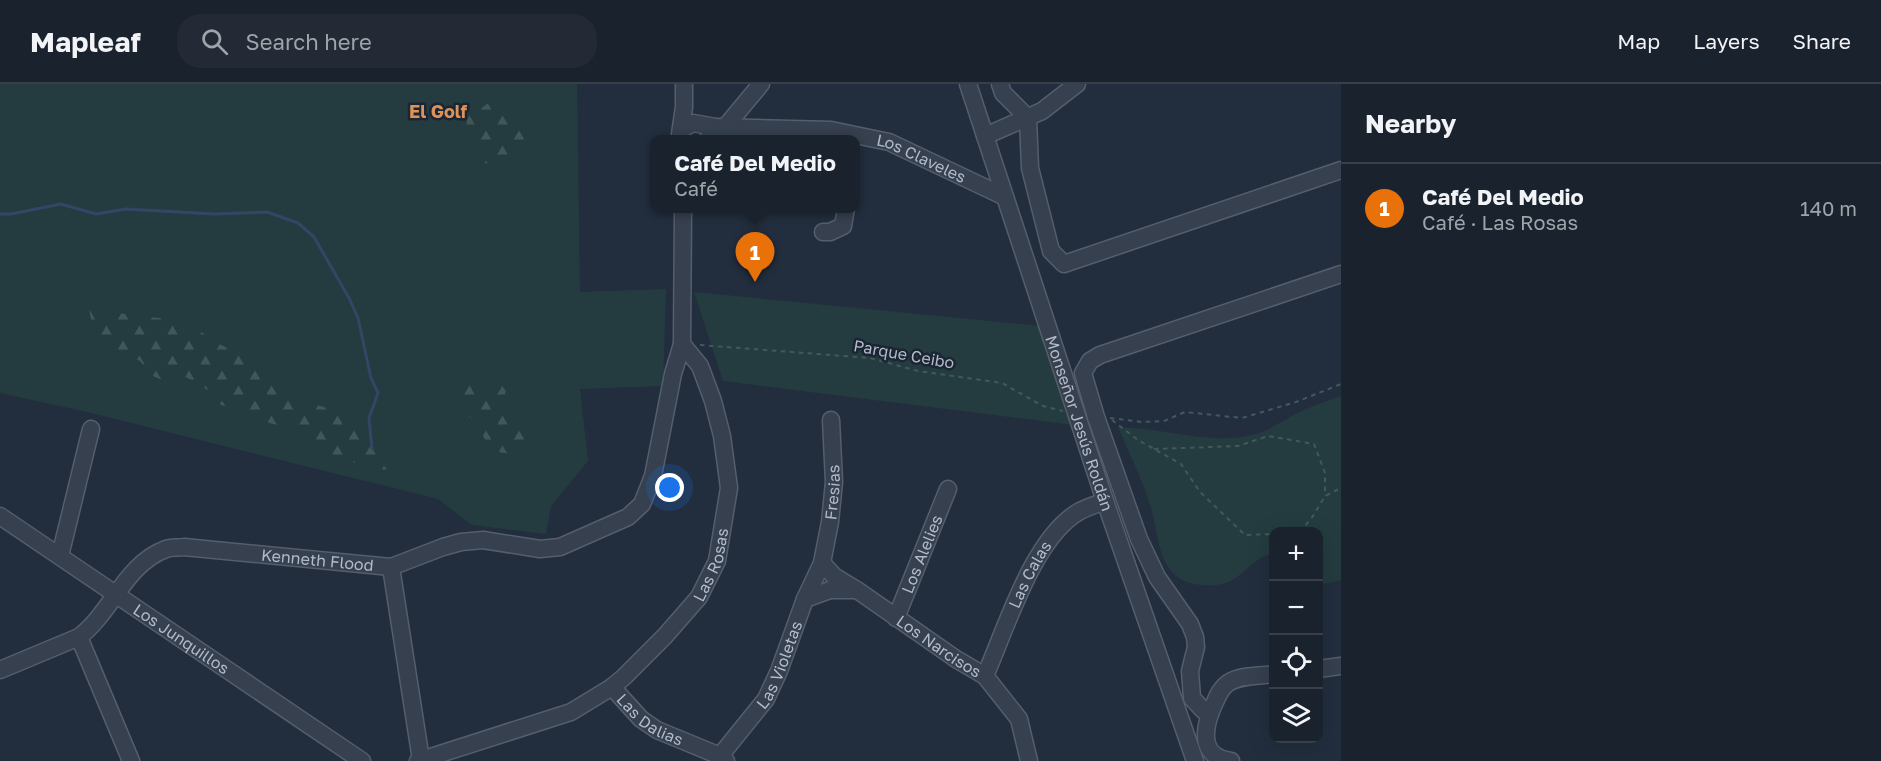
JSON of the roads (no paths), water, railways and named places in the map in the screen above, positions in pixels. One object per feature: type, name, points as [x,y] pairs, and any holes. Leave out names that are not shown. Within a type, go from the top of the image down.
[{"type":"street","points":[[684,84],[686,131],[704,129],[705,135]]},
{"type":"street","points":[[713,135],[726,126],[760,84]]},
{"type":"street","name":"Monseñor Jesús Roldán","points":[[968,84],[1105,501],[1195,761]]},
{"type":"street","points":[[1000,84],[1003,93],[1028,118],[1030,168],[1051,251],[1064,264],[1341,170]]},
{"type":"street","points":[[985,136],[1042,111],[1077,84]]},
{"type":"street","points":[[743,105],[742,117],[748,127]]},
{"type":"street","name":"Los Claveles","points":[[686,131],[726,126],[831,130],[847,135]]},
{"type":"street","name":"Los Claveles","points":[[860,138],[889,142],[1005,197]]},
{"type":"street","points":[[682,344],[683,213]]},
{"type":"street","points":[[823,232],[831,232],[843,226],[845,213]]},
{"type":"street","points":[[1210,714],[1192,698],[1190,671],[1197,647],[1195,637],[1190,624],[1157,577],[1139,539],[1083,373],[1090,361],[1100,355],[1341,274]]},
{"type":"street","name":"Kenneth Flood","points":[[0,670],[80,637],[91,628],[123,584],[147,559],[166,549],[184,547],[391,567],[461,542],[483,540],[540,549],[560,547],[628,517],[642,504],[653,476],[673,374],[682,344]]},
{"type":"street","name":"Las Rosas","points":[[419,760],[571,712],[612,687],[665,636],[699,597],[717,561],[729,488],[722,436],[713,400],[700,366],[682,344]]},
{"type":"street","points":[[1078,416],[1096,417]]},
{"type":"street","name":"Fresias","points":[[822,563],[830,522],[834,483],[831,420]]},
{"type":"street","points":[[60,555],[92,429]]},
{"type":"street","name":"Los Alelies","points":[[896,618],[948,489]]},
{"type":"street","name":"Las Calas","points":[[985,676],[1030,568],[1061,526],[1078,512],[1105,501]]},
{"type":"street","name":"Los Junquillos","points":[[0,516],[362,761]]},
{"type":"street","name":"Los Narcisos","points":[[822,563],[834,576],[956,659],[985,676],[1019,719],[1029,761]]},
{"type":"street","name":"Las Violetas","points":[[723,759],[766,699],[779,671],[805,599],[822,563]]},
{"type":"street","points":[[391,567],[419,760]]},
{"type":"street","points":[[805,599],[830,590],[857,590]]},
{"type":"street","points":[[80,637],[131,761]]},
{"type":"street","points":[[1323,668],[1341,666]]},
{"type":"street","points":[[1231,761],[1221,760],[1208,748],[1205,738],[1210,714],[1220,692],[1227,683],[1269,675]]},
{"type":"street","name":"Las Dalias","points":[[612,687],[641,719],[657,730],[723,759]]},
{"type":"waterway","points":[[0,214],[61,204],[96,214],[126,209],[214,214],[267,212],[298,223],[314,237],[358,318],[371,378],[378,393],[369,418],[372,449]]},
{"type":"place","name":"Café Del Medio","points":[[755,282]]},
{"type":"district","name":"El Golf","points":[[438,112]]}]
